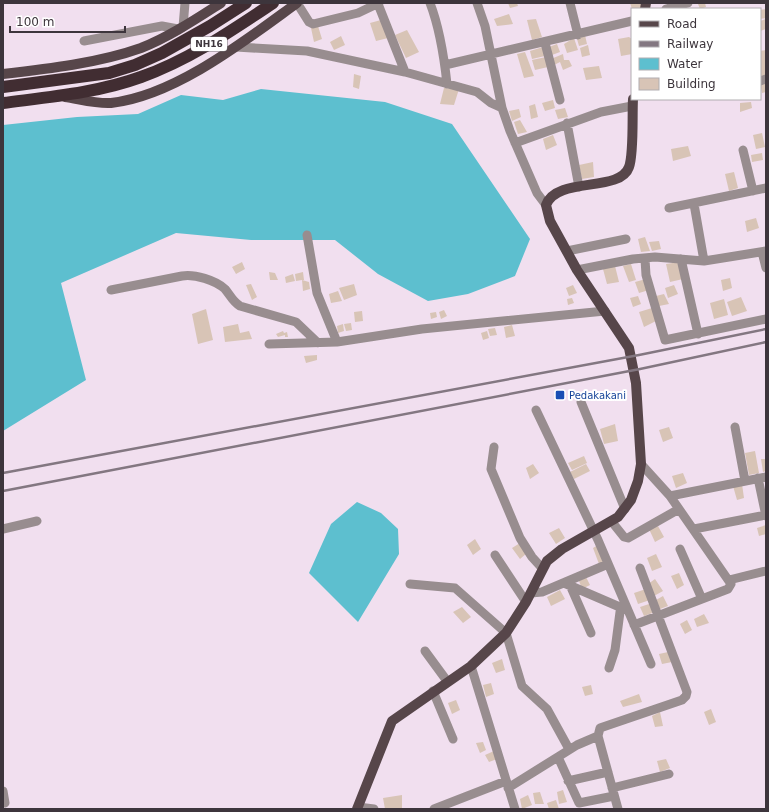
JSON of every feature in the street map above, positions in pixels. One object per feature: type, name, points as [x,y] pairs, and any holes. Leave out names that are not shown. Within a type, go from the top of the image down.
[{"type":"highway","name":"NH16","points":[[3,88],[109,73],[135,65],[162,53],[210,26],[246,3]]},
{"type":"highway","name":"NH16","points":[[3,103],[114,86],[166,67],[218,40],[273,3]]},
{"type":"main road","points":[[3,74],[97,59],[141,48],[180,28],[221,3]]},
{"type":"main road","points":[[55,96],[109,103],[139,97],[182,79],[236,47],[297,3]]},
{"type":"main road","points":[[357,808],[392,721],[471,666],[506,633],[528,597],[542,568],[552,556],[612,522],[625,509],[635,492],[641,464],[635,370],[632,356],[625,340],[566,252],[550,221],[546,205],[548,200],[556,194],[617,178],[627,172],[630,162],[632,102]]},
{"type":"street","points":[[84,41],[162,26],[180,28],[185,3]]},
{"type":"street","points":[[297,3],[309,22],[313,24],[358,13],[378,4],[405,72]]},
{"type":"street","points":[[430,3],[435,16],[445,65],[447,84]]},
{"type":"street","points":[[477,3],[485,26],[502,108],[515,143],[537,192],[546,205]]},
{"type":"street","points":[[570,3],[578,35]]},
{"type":"street","points":[[670,8],[688,3]]},
{"type":"street","points":[[445,65],[546,43],[631,21]]},
{"type":"street","points":[[546,43],[560,100]]},
{"type":"street","points":[[236,47],[307,51],[405,72],[477,92],[491,103],[502,108]]},
{"type":"street","points":[[515,143],[567,123],[632,102]]},
{"type":"street","points":[[567,123],[579,187]]},
{"type":"street","points":[[743,150],[754,191]]},
{"type":"street","points":[[669,208],[766,188]]},
{"type":"street","points":[[694,204],[704,260]]},
{"type":"street","points":[[307,235],[320,304],[337,342]]},
{"type":"street","points":[[566,252],[626,239]]},
{"type":"street","points":[[577,270],[645,258],[704,260],[764,252],[766,268]]},
{"type":"street","points":[[645,258],[646,275],[664,339],[698,334],[766,319]]},
{"type":"street","points":[[681,259],[698,334]]},
{"type":"street","points":[[111,290],[182,276],[194,276],[219,284],[234,302],[240,306],[296,322],[318,342]]},
{"type":"street","points":[[270,344],[337,342],[422,329],[605,310]]},
{"type":"street","points":[[581,402],[625,509]]},
{"type":"street","points":[[536,410],[594,531],[624,606],[651,664]]},
{"type":"street","points":[[735,427],[745,481]]},
{"type":"street","points":[[494,446],[491,469],[520,538],[532,557],[542,568]]},
{"type":"street","points":[[634,625],[729,588],[731,584],[670,496],[641,464]]},
{"type":"street","points":[[670,496],[762,478],[766,516],[694,529]]},
{"type":"street","points":[[612,522],[624,537],[628,538],[679,509]]},
{"type":"street","points":[[3,529],[37,521]]},
{"type":"street","points":[[680,550],[702,599]]},
{"type":"street","points":[[495,555],[528,597],[567,584],[608,564]]},
{"type":"street","points":[[618,809],[598,736],[600,728],[682,700],[686,696],[687,692],[640,568]]},
{"type":"street","points":[[729,580],[766,572]]},
{"type":"street","points":[[410,584],[455,588],[506,633],[522,686],[547,709],[569,749]]},
{"type":"street","points":[[567,584],[624,606]]},
{"type":"street","points":[[567,584],[591,633]]},
{"type":"street","points":[[609,668],[615,650],[624,606]]},
{"type":"street","points":[[425,651],[447,682]]},
{"type":"street","points":[[471,666],[515,809]]},
{"type":"street","points":[[433,691],[453,739]]},
{"type":"street","points":[[434,809],[507,785],[558,757],[569,749],[598,736]]},
{"type":"street","points":[[558,757],[579,803],[669,774]]},
{"type":"street","points":[[568,781],[608,772]]},
{"type":"street","points":[[3,791],[5,802]]},
{"type":"street","points":[[357,808],[374,809]]},
{"type":"water","points":[[261,89],[385,102],[452,124],[530,239],[515,276],[468,294],[428,301],[378,274],[335,240],[251,240],[176,233],[61,283],[86,380],[3,431],[3,125],[77,117],[138,114],[181,95],[223,100]]},
{"type":"water","points":[[357,502],[381,513],[398,529],[399,554],[358,622],[309,573],[331,524]]},
{"type":"building","points":[[508,3],[517,3],[518,6],[510,8]]},
{"type":"building","points":[[630,3],[642,3],[642,8],[632,8]]},
{"type":"building","points":[[705,3],[706,7],[700,8],[698,4]]},
{"type":"building","points":[[766,9],[766,18],[761,19],[761,10]]},
{"type":"building","points":[[509,14],[513,24],[497,26],[494,19]]},
{"type":"building","points":[[536,19],[542,37],[532,40],[527,20]]},
{"type":"building","points":[[766,19],[766,29],[761,31],[761,21]]},
{"type":"building","points":[[381,20],[388,38],[376,41],[370,23]]},
{"type":"building","points":[[318,26],[322,39],[314,42],[311,28]]},
{"type":"building","points":[[407,30],[419,52],[406,58],[395,35]]},
{"type":"building","points":[[585,35],[587,44],[579,46],[577,39]]},
{"type":"building","points":[[341,36],[345,45],[334,50],[330,42]]},
{"type":"building","points":[[629,37],[631,38],[631,54],[621,56],[618,39]]},
{"type":"building","points":[[574,38],[578,50],[567,53],[564,44]]},
{"type":"building","points":[[557,44],[560,52],[552,55],[549,47]]},
{"type":"building","points":[[588,45],[590,55],[582,57],[580,48]]},
{"type":"building","points":[[543,47],[545,56],[532,59],[530,51]]},
{"type":"building","points":[[766,50],[766,75],[761,77],[761,51]]},
{"type":"building","points":[[525,52],[534,76],[524,78],[517,54]]},
{"type":"building","points":[[563,54],[564,60],[569,60],[572,66],[563,70],[560,62],[554,65],[551,59]]},
{"type":"building","points":[[546,57],[548,67],[535,70],[532,60]]},
{"type":"building","points":[[599,66],[602,78],[586,80],[583,68]]},
{"type":"building","points":[[354,74],[361,76],[359,89],[353,87]]},
{"type":"building","points":[[766,82],[766,92],[762,93],[761,83]]},
{"type":"building","points":[[444,88],[459,89],[454,105],[440,104]]},
{"type":"building","points":[[553,100],[555,108],[545,111],[542,103]]},
{"type":"building","points":[[751,102],[752,108],[740,112],[740,103]]},
{"type":"building","points":[[535,104],[538,117],[531,119],[529,106]]},
{"type":"building","points":[[565,108],[568,117],[558,119],[555,110]]},
{"type":"building","points":[[519,109],[521,117],[512,121],[509,111]]},
{"type":"building","points":[[520,120],[527,132],[518,134],[514,122]]},
{"type":"building","points":[[762,133],[765,147],[756,149],[753,135]]},
{"type":"building","points":[[553,135],[557,145],[546,150],[543,139]]},
{"type":"building","points":[[688,146],[691,156],[673,161],[671,149]]},
{"type":"building","points":[[762,153],[763,160],[752,162],[751,155]]},
{"type":"building","points":[[593,162],[594,177],[582,179],[579,165]]},
{"type":"building","points":[[734,172],[738,188],[729,191],[725,174]]},
{"type":"building","points":[[756,218],[759,228],[747,232],[745,221]]},
{"type":"building","points":[[645,237],[650,251],[641,252],[638,239]]},
{"type":"building","points":[[659,241],[661,249],[652,251],[649,242]]},
{"type":"building","points":[[242,262],[245,269],[236,274],[232,267]]},
{"type":"building","points":[[679,262],[683,279],[670,282],[666,264]]},
{"type":"building","points":[[631,264],[636,280],[629,282],[623,266]]},
{"type":"building","points":[[615,266],[619,282],[607,284],[603,269]]},
{"type":"building","points":[[269,272],[275,273],[278,280],[270,280]]},
{"type":"building","points":[[303,272],[304,280],[296,281],[295,274]]},
{"type":"building","points":[[293,274],[295,281],[286,283],[285,277]]},
{"type":"building","points":[[730,278],[732,288],[723,291],[721,280]]},
{"type":"building","points":[[646,279],[649,290],[639,293],[635,282]]},
{"type":"building","points":[[302,280],[309,282],[310,289],[303,291]]},
{"type":"building","points":[[251,284],[257,297],[252,300],[246,285]]},
{"type":"building","points":[[354,284],[357,295],[344,300],[339,288]]},
{"type":"building","points":[[573,285],[577,293],[569,296],[566,288]]},
{"type":"building","points":[[674,285],[678,294],[668,298],[665,288]]},
{"type":"building","points":[[338,291],[342,301],[331,303],[329,294]]},
{"type":"building","points":[[664,294],[669,304],[659,306],[656,296]]},
{"type":"building","points":[[638,296],[641,304],[633,307],[630,298]]},
{"type":"building","points":[[741,297],[747,311],[732,316],[727,302]]},
{"type":"building","points":[[572,298],[574,303],[568,305],[567,299]]},
{"type":"building","points":[[724,299],[728,315],[714,319],[710,303]]},
{"type":"building","points":[[652,308],[656,321],[644,327],[639,312]]},
{"type":"building","points":[[206,309],[213,340],[198,344],[192,314]]},
{"type":"building","points":[[444,310],[447,316],[441,319],[439,312]]},
{"type":"building","points":[[362,311],[363,321],[355,322],[354,312]]},
{"type":"building","points":[[436,312],[437,317],[431,319],[430,313]]},
{"type":"building","points":[[351,323],[352,330],[346,331],[344,324]]},
{"type":"building","points":[[238,324],[240,333],[249,331],[252,339],[225,342],[223,327]]},
{"type":"building","points":[[343,324],[344,331],[338,333],[337,326]]},
{"type":"building","points":[[512,325],[515,336],[506,338],[504,327]]},
{"type":"building","points":[[495,328],[497,335],[490,336],[488,329]]},
{"type":"building","points":[[283,331],[284,333],[287,332],[288,337],[285,337],[285,335],[278,337],[276,334]]},
{"type":"building","points":[[487,331],[489,338],[483,340],[481,333]]},
{"type":"building","points":[[317,355],[317,360],[306,363],[304,356]]},
{"type":"building","points":[[615,424],[618,441],[604,444],[600,429]]},
{"type":"building","points":[[669,427],[673,438],[663,442],[659,430]]},
{"type":"building","points":[[755,451],[759,473],[749,475],[745,453]]},
{"type":"building","points":[[584,456],[587,463],[572,470],[568,463]]},
{"type":"building","points":[[761,459],[766,459],[766,471],[763,472]]},
{"type":"building","points":[[533,464],[539,473],[530,479],[526,468]]},
{"type":"building","points":[[586,464],[590,471],[574,479],[570,472]]},
{"type":"building","points":[[683,473],[687,483],[676,488],[672,476]]},
{"type":"building","points":[[742,484],[744,498],[737,500],[733,486]]},
{"type":"building","points":[[766,525],[766,534],[759,536],[757,528]]},
{"type":"building","points":[[658,526],[664,537],[655,542],[649,529]]},
{"type":"building","points":[[559,528],[565,538],[556,544],[549,533]]},
{"type":"building","points":[[475,539],[481,549],[473,555],[467,545]]},
{"type":"building","points":[[520,543],[527,553],[520,559],[512,548]]},
{"type":"building","points":[[598,545],[605,561],[599,564],[593,548]]},
{"type":"building","points":[[656,554],[662,567],[652,571],[647,558]]},
{"type":"building","points":[[679,573],[684,585],[677,589],[671,576]]},
{"type":"building","points":[[586,577],[590,585],[582,589],[579,581]]},
{"type":"building","points":[[655,579],[663,591],[654,596],[648,584]]},
{"type":"building","points":[[646,589],[650,600],[638,604],[634,593]]},
{"type":"building","points":[[560,590],[565,599],[551,606],[547,597]]},
{"type":"building","points":[[663,596],[668,606],[660,609],[656,600]]},
{"type":"building","points":[[652,603],[655,612],[644,616],[640,607]]},
{"type":"building","points":[[462,607],[471,617],[463,623],[453,612]]},
{"type":"building","points":[[704,614],[709,623],[697,627],[694,619]]},
{"type":"building","points":[[687,620],[692,630],[685,634],[680,624]]},
{"type":"building","points":[[668,652],[672,662],[662,664],[659,654]]},
{"type":"building","points":[[502,659],[505,670],[496,673],[492,663]]},
{"type":"building","points":[[491,683],[494,694],[486,697],[483,685]]},
{"type":"building","points":[[591,685],[593,694],[585,696],[582,687]]},
{"type":"building","points":[[639,694],[642,702],[623,707],[620,701]]},
{"type":"building","points":[[456,700],[460,710],[452,714],[448,703]]},
{"type":"building","points":[[711,709],[716,722],[709,725],[704,712]]},
{"type":"building","points":[[660,712],[663,726],[655,727],[652,716]]},
{"type":"building","points":[[483,742],[486,750],[480,753],[476,743]]},
{"type":"building","points":[[494,751],[497,759],[489,762],[485,755]]},
{"type":"building","points":[[666,759],[670,768],[660,772],[657,761]]},
{"type":"building","points":[[563,790],[567,802],[559,804],[557,792]]},
{"type":"building","points":[[540,792],[544,804],[535,804],[533,793]]},
{"type":"building","points":[[402,795],[402,808],[385,809],[383,798]]},
{"type":"building","points":[[528,795],[532,805],[522,809],[520,799]]},
{"type":"building","points":[[556,800],[559,809],[549,809],[547,803]]},
{"type":"railway","points":[[3,473],[639,355],[766,329]]},
{"type":"railway","points":[[3,491],[640,369],[766,342]]},
{"type":"place","name":"Pedakakani","points":[[560,395]]}]
